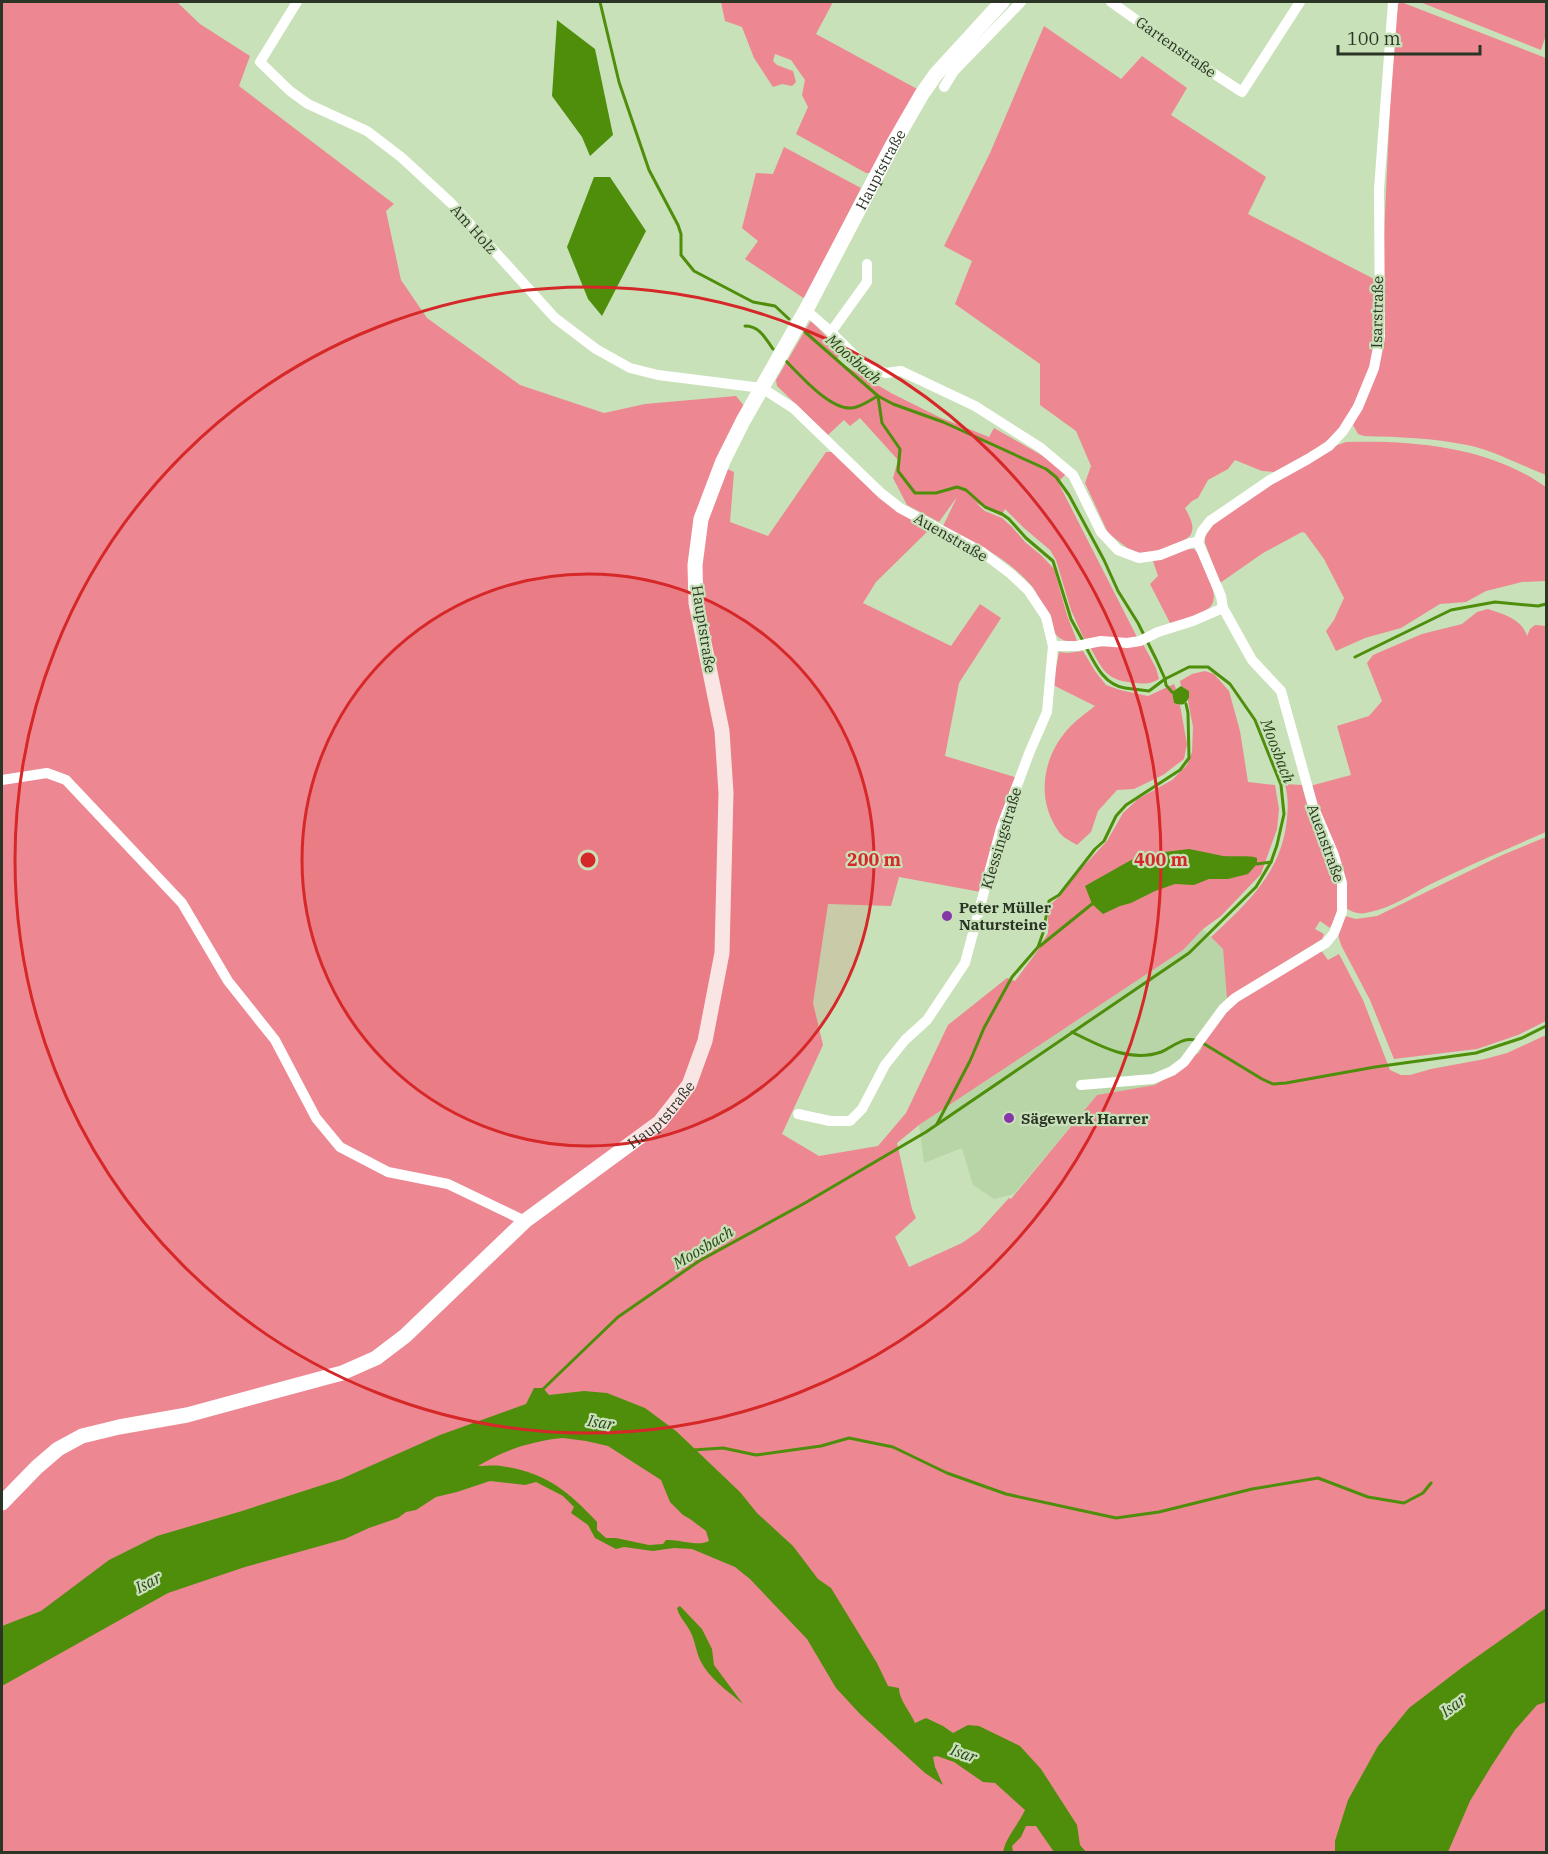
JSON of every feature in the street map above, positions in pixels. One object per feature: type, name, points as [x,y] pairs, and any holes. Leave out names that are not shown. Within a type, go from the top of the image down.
[{"type":"main road","name":"Hauptstraße","points":[[2,1503],[36,1467],[58,1449],[82,1436],[187,1415],[342,1373],[376,1358],[405,1336],[525,1221],[660,1122],[689,1085],[705,1041],[722,953],[726,792],[722,731],[696,603],[695,565],[701,519],[713,485],[743,421],[806,310],[892,146],[922,94],[943,67],[1002,2]]},
{"type":"street","name":"Am Holz","points":[[297,2],[260,62],[290,91],[308,104],[367,131],[401,157],[451,203],[555,318],[596,349],[630,368],[678,378],[762,388]]},
{"type":"street","points":[[944,87],[954,71],[1021,2]]},
{"type":"street","name":"Gartenstraße","points":[[1111,2],[1242,92],[1300,2]]},
{"type":"street","name":"Isarstraße","points":[[1198,542],[1202,531],[1210,521],[1262,485],[1329,446],[1343,431],[1358,407],[1374,369],[1380,338],[1379,189],[1393,2]]},
{"type":"street","points":[[831,332],[867,282],[867,264]]},
{"type":"street","points":[[806,310],[855,356],[874,369],[886,373],[901,371],[975,406],[1041,448],[1073,475],[1101,532],[1118,550],[1139,558],[1160,555],[1198,542],[1221,596],[1223,608],[1145,639],[1127,643],[1101,641],[1077,646],[1053,646]]},
{"type":"street","name":"Auenstraße","points":[[762,388],[793,408],[881,493],[900,508],[982,552],[1011,574],[1028,590],[1046,618],[1053,646]]},
{"type":"street","name":"Auenstraße","points":[[1081,1085],[1154,1079],[1172,1071],[1184,1062],[1223,1009],[1234,998],[1326,943],[1334,933],[1342,912],[1342,883],[1334,855],[1313,806],[1281,691],[1252,660],[1223,608]]},
{"type":"street","name":"Klessingstraße","points":[[798,1114],[830,1121],[850,1121],[862,1109],[885,1065],[905,1040],[927,1020],[965,963],[1001,828],[1047,712],[1053,646]]},
{"type":"street","points":[[2,780],[47,772],[66,780],[182,903],[228,981],[275,1040],[316,1118],[340,1147],[388,1172],[448,1184],[525,1221]]},
{"type":"shaded area","points":[[2,2],[177,2],[200,24],[250,56],[239,86],[394,204],[386,211],[401,280],[427,318],[520,385],[604,413],[645,404],[736,396],[745,407],[716,464],[734,472],[730,522],[768,536],[826,452],[834,452],[931,528],[876,582],[863,603],[951,646],[980,604],[1001,618],[959,683],[945,756],[1018,778],[981,892],[899,877],[891,906],[828,904],[813,1003],[823,1045],[782,1134],[819,1156],[878,1146],[906,1113],[948,1025],[1007,978],[1015,981],[1048,933],[1048,913],[1051,904],[1107,841],[1123,813],[1138,799],[1172,780],[1187,765],[1192,752],[1193,727],[1188,701],[1189,691],[1181,686],[1180,681],[1192,674],[1205,671],[1214,674],[1229,691],[1240,731],[1248,782],[1275,785],[1279,809],[1277,829],[1261,874],[1221,916],[1203,929],[1183,950],[919,1125],[897,1143],[916,1218],[895,1237],[909,1267],[962,1243],[979,1231],[1009,1198],[1011,1199],[1097,1095],[1155,1085],[1184,1067],[1198,1054],[1202,1048],[1200,1045],[1234,1002],[1320,949],[1328,960],[1339,954],[1363,1000],[1390,1070],[1401,1075],[1410,1075],[1507,1053],[1546,1035],[1546,1852],[2,1852]]},
{"type":"shaded area","points":[[721,2],[833,2],[816,34],[919,90],[873,173],[866,173],[796,134],[808,107],[802,95],[805,80],[791,60],[775,54],[773,61],[793,71],[796,82],[792,86],[782,84],[773,87],[754,58],[742,27],[725,21]]},
{"type":"shaded area","points":[[1401,2],[1546,58],[1546,475],[1477,448],[1428,439],[1364,436],[1358,434],[1353,425],[1369,393],[1382,278],[1391,85],[1398,4]]},
{"type":"shaded area","points":[[1420,2],[1546,2],[1546,35],[1541,50]]},
{"type":"shaded area","points":[[1044,26],[1121,79],[1142,56],[1187,88],[1171,115],[1266,177],[1248,214],[1374,279],[1375,338],[1371,368],[1345,422],[1328,440],[1274,472],[1262,471],[1235,460],[1228,469],[1208,480],[1198,498],[1185,508],[1192,525],[1189,536],[1176,545],[1158,550],[1135,554],[1108,533],[1085,483],[1091,466],[1076,431],[1040,405],[1040,364],[955,304],[972,261],[944,246],[990,153]]},
{"type":"shaded area","points":[[784,147],[861,188],[805,299],[745,259],[758,241],[742,228],[756,173],[773,174]]},
{"type":"shaded area","points":[[810,322],[840,350],[837,361],[891,393],[939,417],[989,437],[994,428],[1055,463],[1066,474],[1058,482],[1138,639],[1099,637],[1084,639],[1071,610],[1056,560],[1050,550],[1005,509],[1001,516],[976,503],[985,511],[1002,518],[1054,569],[1077,641],[1060,638],[1049,624],[1034,589],[1015,569],[992,553],[943,526],[957,497],[939,522],[907,505],[893,478],[898,460],[860,418],[850,426],[844,420],[828,435],[777,386],[776,380]]},
{"type":"shaded area","points":[[1346,442],[1398,443],[1451,449],[1501,463],[1546,487],[1546,581],[1522,582],[1486,591],[1466,602],[1440,604],[1401,628],[1365,638],[1336,651],[1326,631],[1344,598],[1324,559],[1305,533],[1302,532],[1263,553],[1220,583],[1205,543],[1205,537],[1213,525],[1246,499],[1335,446]]},
{"type":"shaded area","points":[[1187,549],[1194,549],[1198,553],[1213,588],[1213,602],[1202,612],[1171,625],[1150,584],[1158,576],[1153,561]]},
{"type":"shaded area","points":[[1488,609],[1516,621],[1525,630],[1527,636],[1535,625],[1546,626],[1546,832],[1458,871],[1385,908],[1363,913],[1350,911],[1344,907],[1310,786],[1351,775],[1337,726],[1369,716],[1382,701],[1367,663],[1373,655],[1422,634],[1462,624],[1477,612]]},
{"type":"shaded area","points":[[1143,644],[1156,668],[1159,679],[1153,682],[1126,682],[1112,677],[1103,668],[1090,647]]},
{"type":"shaded area","points":[[1083,651],[1106,685],[1148,696],[1174,684],[1176,689],[1172,692],[1174,703],[1180,705],[1187,744],[1184,759],[1163,775],[1134,789],[1117,790],[1098,811],[1091,832],[1077,845],[1061,834],[1052,820],[1047,807],[1045,780],[1047,767],[1059,741],[1070,727],[1095,706],[1053,685],[1059,652]]},
{"type":"shaded area","points":[[1285,784],[1302,785],[1307,804],[1337,872],[1338,908],[1330,928],[1320,921],[1315,929],[1324,934],[1322,939],[1227,998],[1223,949],[1211,937],[1259,888],[1276,860],[1287,820],[1288,801]]},
{"type":"shaded area","points":[[1546,837],[1546,1021],[1518,1035],[1477,1049],[1394,1059],[1370,1000],[1341,945],[1337,931],[1345,916],[1356,919],[1377,916],[1500,856]]},
{"type":"shaded area","points":[[1203,929],[1223,949],[1229,1009],[1210,1049],[1155,1085],[1097,1095],[1014,1194],[994,1199],[973,1185],[962,1148],[924,1163],[919,1125],[1183,950]]},
{"type":"water","points":[[557,20],[595,49],[613,135],[590,156],[582,137],[552,96]]},
{"type":"water","points":[[594,177],[610,177],[646,231],[602,316],[588,299],[567,247]]},
{"type":"water","points":[[1181,686],[1189,691],[1189,698],[1181,705],[1174,703],[1172,692]]},
{"type":"water","points":[[1189,849],[1223,856],[1254,857],[1257,858],[1257,864],[1248,874],[1228,879],[1209,879],[1194,885],[1175,884],[1103,914],[1092,904],[1085,886],[1140,855]]},
{"type":"water","name":"Isar","points":[[534,1388],[543,1388],[549,1395],[584,1391],[607,1393],[645,1408],[676,1431],[793,1546],[818,1579],[831,1588],[877,1663],[888,1686],[899,1688],[915,1723],[926,1718],[953,1733],[968,1725],[979,1726],[1020,1746],[1041,1769],[1077,1825],[1080,1845],[1086,1852],[1054,1852],[1036,1826],[1026,1826],[1021,1837],[1012,1846],[1013,1852],[1003,1852],[1025,1810],[995,1783],[983,1782],[954,1762],[937,1756],[933,1757],[943,1785],[925,1773],[860,1714],[836,1688],[807,1639],[750,1579],[735,1567],[692,1549],[674,1548],[653,1551],[624,1547],[616,1549],[595,1538],[588,1525],[571,1513],[574,1507],[563,1496],[536,1482],[525,1485],[490,1481],[436,1497],[416,1510],[406,1512],[398,1518],[345,1539],[245,1567],[168,1593],[2,1686],[2,1626],[41,1611],[109,1560],[157,1536],[341,1479],[440,1435],[526,1404]],"holes":[[[563,1438],[608,1446],[661,1480],[670,1502],[683,1515],[706,1531],[709,1541],[699,1543],[666,1540],[663,1544],[649,1545],[606,1538],[597,1530],[597,1522],[576,1501],[543,1478],[517,1469],[478,1466],[498,1455],[540,1441]]]},
{"type":"water","points":[[680,1606],[702,1629],[712,1649],[714,1665],[743,1704],[719,1684],[704,1667],[694,1639],[678,1611],[677,1608]]},
{"type":"water","name":"Isar","points":[[1546,1608],[1546,1702],[1537,1705],[1515,1730],[1492,1765],[1470,1801],[1448,1852],[1335,1852],[1335,1841],[1348,1800],[1378,1746],[1409,1708]]},
{"type":"waterway","name":"Moosbach","points":[[600,2],[619,82],[649,170],[681,234],[681,255],[694,271],[753,302],[775,306],[789,319]]},
{"type":"waterway","points":[[745,326],[758,330],[773,349]]},
{"type":"waterway","name":"Moosbach","points":[[805,332],[878,396],[882,423],[900,449],[898,471],[915,493],[936,493],[957,487],[966,490],[985,507],[1009,519],[1026,538],[1053,561],[1071,619],[1083,641]]},
{"type":"waterway","points":[[786,361],[816,391],[835,404],[852,408],[878,396],[893,404],[943,422],[1046,469],[1056,477],[1069,495],[1118,591],[1138,623],[1166,685],[1172,692]]},
{"type":"waterway","points":[[1355,657],[1451,610],[1495,602],[1538,606],[1546,604]]},
{"type":"waterway","name":"Moosbach","points":[[541,1391],[618,1317],[699,1261],[805,1203],[926,1132],[1189,953],[1256,887],[1271,862],[1277,845],[1284,814],[1281,785],[1255,720],[1230,684],[1208,667],[1189,667],[1165,679],[1149,691],[1125,688],[1111,683],[1106,678],[1086,647]]},
{"type":"waterway","name":"Moosbach","points":[[937,1124],[1012,977],[1038,947],[1049,901],[1059,895],[1104,841],[1116,816],[1126,805],[1180,770],[1189,758],[1186,704]]},
{"type":"waterway","points":[[1257,864],[1271,862]]},
{"type":"waterway","points":[[1040,946],[1092,904]]},
{"type":"waterway","points":[[1201,1042],[1273,1084],[1476,1053],[1522,1038],[1546,1026]]},
{"type":"waterway","points":[[1072,1032],[1115,1051],[1138,1055],[1161,1052],[1182,1041],[1195,1040]]},
{"type":"waterway","points":[[693,1450],[723,1448],[756,1455],[821,1446],[849,1438],[893,1447],[947,1473],[1006,1494],[1116,1518],[1159,1512],[1252,1489],[1318,1478],[1368,1497],[1404,1503],[1423,1493],[1431,1483]]},
{"type":"place","name":"Peter Müller Natursteine","points":[[947,916]]},
{"type":"place","name":"Sägewerk Harrer","points":[[1009,1118]]}]
